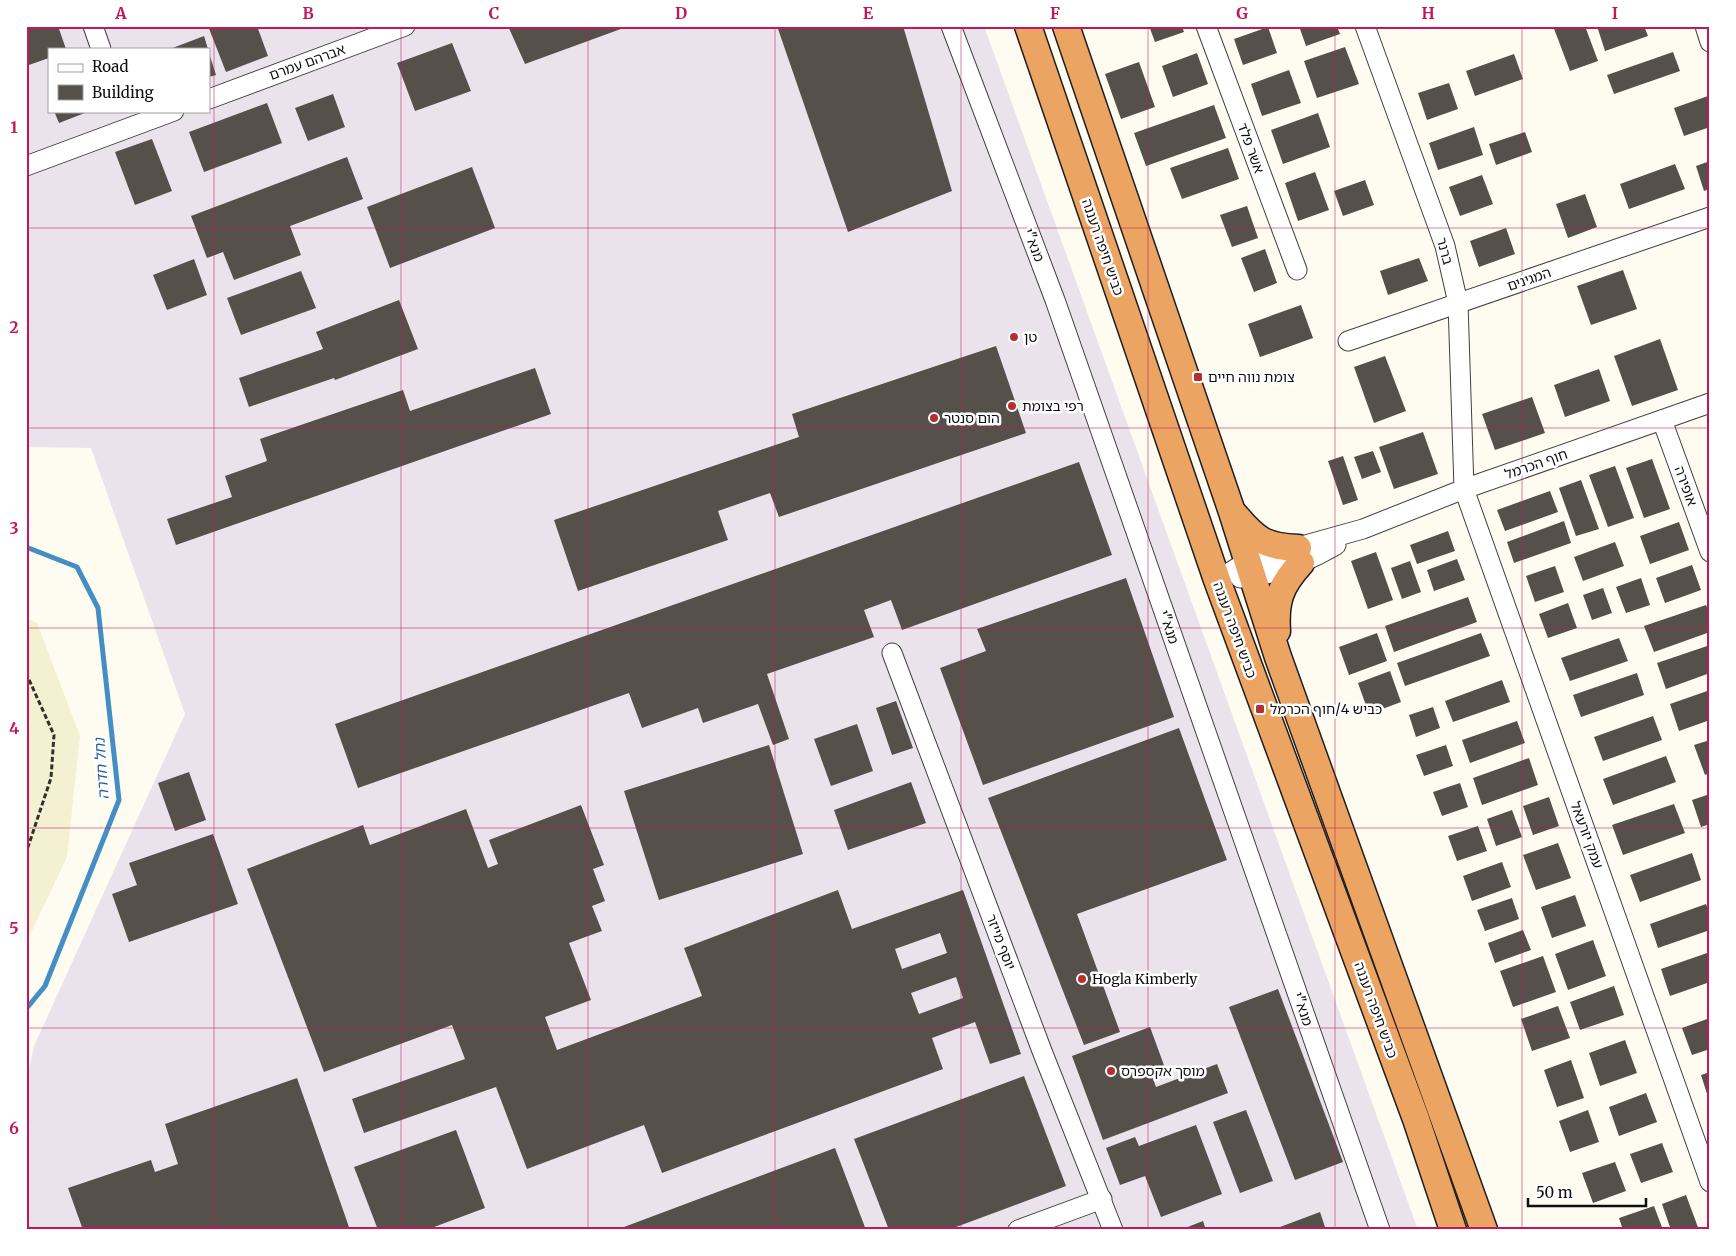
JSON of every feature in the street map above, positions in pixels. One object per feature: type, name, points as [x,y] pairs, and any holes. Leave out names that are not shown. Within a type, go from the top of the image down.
[{"type":"highway","name":"כביש חיפה רעננה","points":[[1028,26],[1217,580],[1416,1119],[1453,1230]]},
{"type":"highway","name":"כביש חיפה רעננה","points":[[1066,26],[1232,512],[1278,657],[1484,1230]]},
{"type":"highway","points":[[1232,512],[1250,534],[1266,544],[1300,556],[1280,592],[1276,612],[1278,657]]},
{"type":"street","points":[[93,26],[102,48]]},
{"type":"street","name":"אברהם עמרם","points":[[210,98],[405,26]]},
{"type":"street","name":"מנא\"י","points":[[951,26],[1055,300],[1380,1230]]},
{"type":"street","name":"אשר פלד","points":[[1206,26],[1296,270]]},
{"type":"street","name":"ברנר","points":[[1365,26],[1445,246],[1458,303],[1464,489]]},
{"type":"street","points":[[1704,26],[1710,42]]},
{"type":"street","points":[[26,166],[128,119],[168,112]]},
{"type":"street","name":"המגינים","points":[[1348,341],[1710,217]]},
{"type":"street","name":"חוף הכרמל","points":[[1217,580],[1300,556],[1464,489],[1710,403]]},
{"type":"street","name":"אופירה","points":[[1662,420],[1710,552]]},
{"type":"street","name":"עמק יזרעאל","points":[[1464,489],[1710,1182]]},
{"type":"street","name":"יוסף מייזר","points":[[892,653],[1042,1051],[1102,1198],[1113,1230]]},
{"type":"street","points":[[1018,1230],[1102,1198]]},
{"type":"path","points":[[26,673],[54,735],[51,778],[26,853]]},
{"type":"shaded area","points":[[26,26],[984,26],[1418,1230],[26,1230],[26,1083],[34,1046],[185,714],[91,448],[26,447]]},
{"type":"shaded area","points":[[26,618],[37,623],[80,736],[67,857],[26,943]]},
{"type":"building","points":[[26,26],[58,26],[66,48],[48,48],[48,58],[26,66]]},
{"type":"building","points":[[208,26],[257,26],[268,56],[226,72]]},
{"type":"building","points":[[508,26],[629,26],[525,64]]},
{"type":"building","points":[[777,26],[903,26],[952,191],[848,232]]},
{"type":"building","points":[[1149,26],[1182,26],[1184,32],[1155,42]]},
{"type":"building","points":[[1299,26],[1337,26],[1340,34],[1306,46]]},
{"type":"building","points":[[1553,26],[1585,26],[1598,61],[1570,71]]},
{"type":"building","points":[[1597,26],[1644,26],[1648,36],[1605,51]]},
{"type":"building","points":[[1268,27],[1277,53],[1243,65],[1234,39]]},
{"type":"building","points":[[204,36],[208,48],[173,48]]},
{"type":"building","points":[[452,43],[471,91],[415,111],[397,63]]},
{"type":"building","points":[[1345,47],[1359,84],[1317,98],[1304,61]]},
{"type":"building","points":[[1673,52],[1680,71],[1614,94],[1607,75]]},
{"type":"building","points":[[1197,53],[1208,84],[1173,97],[1162,66]]},
{"type":"building","points":[[1514,54],[1523,79],[1475,96],[1466,71]]},
{"type":"building","points":[[210,56],[216,75],[210,77]]},
{"type":"building","points":[[1139,62],[1155,107],[1121,119],[1105,74]]},
{"type":"building","points":[[1289,70],[1301,103],[1262,116],[1251,84]]},
{"type":"building","points":[[1449,83],[1458,109],[1427,120],[1418,93]]},
{"type":"building","points":[[333,94],[345,127],[308,141],[295,108]]},
{"type":"building","points":[[1708,96],[1710,127],[1684,136],[1674,108]]},
{"type":"building","points":[[267,103],[282,143],[204,172],[189,132]]},
{"type":"building","points":[[1214,105],[1226,138],[1146,166],[1134,133]]},
{"type":"building","points":[[54,112],[87,112],[59,123]]},
{"type":"building","points":[[1318,113],[1330,147],[1283,164],[1271,130]]},
{"type":"building","points":[[1474,127],[1483,155],[1438,170],[1429,143]]},
{"type":"building","points":[[1525,132],[1532,152],[1496,165],[1489,144]]},
{"type":"building","points":[[152,139],[172,191],[135,205],[115,152]]},
{"type":"building","points":[[1228,148],[1239,179],[1182,199],[1170,168]]},
{"type":"building","points":[[347,157],[363,199],[290,226],[301,255],[234,280],[223,252],[207,258],[191,216]]},
{"type":"building","points":[[1710,161],[1710,189],[1704,191],[1696,166]]},
{"type":"building","points":[[1675,164],[1685,189],[1629,209],[1620,184]]},
{"type":"building","points":[[472,167],[495,228],[390,268],[367,207]]},
{"type":"building","points":[[1315,172],[1329,210],[1298,221],[1285,183]]},
{"type":"building","points":[[1482,175],[1493,204],[1460,216],[1449,187]]},
{"type":"building","points":[[1365,180],[1374,205],[1343,216],[1334,191]]},
{"type":"building","points":[[1585,194],[1597,227],[1568,238],[1556,204]]},
{"type":"building","points":[[1247,206],[1258,238],[1232,247],[1220,215]]},
{"type":"building","points":[[1506,228],[1515,254],[1479,267],[1470,241]]},
{"type":"building","points":[[1265,249],[1277,283],[1254,292],[1241,258]]},
{"type":"building","points":[[1419,258],[1428,281],[1388,295],[1380,271]]},
{"type":"building","points":[[194,259],[207,295],[167,310],[153,275]]},
{"type":"building","points":[[1623,270],[1637,309],[1591,325],[1577,286]]},
{"type":"building","points":[[301,271],[316,308],[241,335],[227,298]]},
{"type":"building","points":[[399,300],[418,349],[335,380],[334,378],[249,407],[239,378],[323,349],[316,332]]},
{"type":"building","points":[[1301,305],[1313,338],[1260,357],[1248,324]]},
{"type":"building","points":[[1660,339],[1678,390],[1632,406],[1614,356]]},
{"type":"building","points":[[996,346],[1026,433],[779,517],[770,493],[718,511],[728,540],[578,591],[554,520],[799,437],[792,414]]},
{"type":"building","points":[[1385,356],[1406,411],[1374,423],[1354,367]]},
{"type":"building","points":[[535,368],[551,414],[176,545],[167,519],[232,497],[225,476],[267,461],[260,439],[403,390],[410,411]]},
{"type":"building","points":[[1599,369],[1610,401],[1565,417],[1554,385]]},
{"type":"building","points":[[1532,397],[1545,433],[1495,450],[1482,414]]},
{"type":"building","points":[[1423,432],[1438,474],[1394,489],[1379,447]]},
{"type":"building","points":[[1373,451],[1381,472],[1362,479],[1354,457]]},
{"type":"building","points":[[1343,456],[1358,500],[1343,505],[1328,461]]},
{"type":"building","points":[[1652,459],[1670,509],[1644,518],[1626,468]]},
{"type":"building","points":[[1079,462],[1112,555],[902,630],[891,600],[864,610],[874,637],[767,674],[789,739],[773,745],[758,704],[703,723],[698,708],[642,728],[629,693],[358,788],[335,724]]},
{"type":"building","points":[[1615,466],[1634,518],[1608,527],[1589,475]]},
{"type":"building","points":[[1581,480],[1599,529],[1576,536],[1559,488]]},
{"type":"building","points":[[1550,491],[1558,512],[1505,531],[1497,510]]},
{"type":"building","points":[[1564,521],[1571,543],[1514,563],[1507,542]]},
{"type":"building","points":[[1679,522],[1689,550],[1650,564],[1640,536]]},
{"type":"building","points":[[1448,531],[1455,551],[1417,564],[1410,545]]},
{"type":"building","points":[[1615,542],[1624,566],[1583,581],[1574,557]]},
{"type":"building","points":[[1376,552],[1393,600],[1368,609],[1351,561]]},
{"type":"building","points":[[1457,559],[1465,580],[1434,591],[1427,570]]},
{"type":"building","points":[[1410,561],[1421,592],[1402,599],[1391,568]]},
{"type":"building","points":[[1692,565],[1701,590],[1665,603],[1656,578]]},
{"type":"building","points":[[1555,566],[1564,592],[1535,602],[1526,576]]},
{"type":"building","points":[[1126,578],[1174,717],[983,785],[940,668],[986,651],[977,629]]},
{"type":"building","points":[[1641,578],[1650,605],[1626,613],[1616,587]]},
{"type":"building","points":[[1603,588],[1612,613],[1592,620],[1583,595]]},
{"type":"building","points":[[1468,597],[1477,622],[1394,652],[1385,626]]},
{"type":"building","points":[[1568,603],[1577,628],[1548,638],[1539,614]]},
{"type":"building","points":[[1706,605],[1710,614],[1710,632],[1654,652],[1644,626]]},
{"type":"building","points":[[1377,633],[1387,661],[1349,675],[1339,647]]},
{"type":"building","points":[[1481,633],[1490,656],[1405,686],[1397,663]]},
{"type":"building","points":[[1619,638],[1628,661],[1570,681],[1561,658]]},
{"type":"building","points":[[1710,645],[1710,673],[1666,689],[1657,663]]},
{"type":"building","points":[[1390,671],[1401,702],[1369,714],[1358,683]]},
{"type":"building","points":[[1637,673],[1644,695],[1581,717],[1573,695]]},
{"type":"building","points":[[1502,680],[1510,702],[1453,722],[1445,701]]},
{"type":"building","points":[[1710,690],[1710,720],[1679,731],[1670,704]]},
{"type":"building","points":[[896,701],[913,748],[892,755],[876,708]]},
{"type":"building","points":[[1433,707],[1440,728],[1416,737],[1409,715]]},
{"type":"building","points":[[1653,716],[1662,740],[1603,761],[1594,737]]},
{"type":"building","points":[[1517,721],[1525,743],[1470,763],[1462,740]]},
{"type":"building","points":[[857,724],[873,771],[831,786],[814,739]]},
{"type":"building","points":[[1179,728],[1227,860],[1077,914],[1120,1032],[1084,1045],[988,798]]},
{"type":"building","points":[[1710,740],[1710,773],[1705,775],[1694,745]]},
{"type":"building","points":[[769,745],[803,854],[659,900],[624,791]]},
{"type":"building","points":[[1446,745],[1453,766],[1424,776],[1416,755]]},
{"type":"building","points":[[1666,756],[1676,782],[1613,805],[1603,779]]},
{"type":"building","points":[[1529,758],[1538,785],[1482,805],[1473,778]]},
{"type":"building","points":[[189,772],[206,820],[175,831],[158,783]]},
{"type":"building","points":[[911,782],[926,823],[848,850],[834,810]]},
{"type":"building","points":[[1460,783],[1468,807],[1442,816],[1433,792]]},
{"type":"building","points":[[1710,794],[1710,824],[1701,827],[1692,800]]},
{"type":"building","points":[[1549,797],[1559,826],[1533,835],[1523,806]]},
{"type":"building","points":[[1674,804],[1685,833],[1623,855],[1612,825]]},
{"type":"building","points":[[581,805],[604,865],[593,869],[605,901],[592,906],[602,931],[569,943],[591,1000],[545,1017],[557,1050],[702,996],[684,948],[838,890],[852,929],[963,890],[1021,1054],[990,1064],[975,1022],[932,1038],[943,1069],[662,1173],[644,1125],[527,1169],[496,1087],[364,1133],[352,1099],[465,1059],[452,1025],[324,1072],[247,869],[363,825],[370,845],[466,809],[488,868],[498,864],[489,840]],"holes":[[[940,933],[947,953],[902,969],[895,949]],[[956,977],[963,998],[919,1014],[911,993]]]},
{"type":"building","points":[[1512,810],[1522,837],[1496,846],[1487,819]]},
{"type":"building","points":[[1478,826],[1487,851],[1457,861],[1448,836]]},
{"type":"building","points":[[213,834],[238,904],[129,942],[112,894],[137,885],[129,863]]},
{"type":"building","points":[[1558,843],[1571,878],[1536,890],[1523,855]]},
{"type":"building","points":[[1692,853],[1701,880],[1640,902],[1630,875]]},
{"type":"building","points":[[1502,862],[1511,887],[1472,901],[1463,876]]},
{"type":"building","points":[[1575,895],[1586,926],[1552,938],[1541,907]]},
{"type":"building","points":[[1512,898],[1519,919],[1485,931],[1477,910]]},
{"type":"building","points":[[1706,904],[1710,915],[1710,930],[1658,948],[1650,924]]},
{"type":"building","points":[[1523,930],[1531,950],[1495,963],[1488,943]]},
{"type":"building","points":[[1593,940],[1606,976],[1568,990],[1555,954]]},
{"type":"building","points":[[1710,952],[1710,982],[1670,996],[1661,969]]},
{"type":"building","points":[[1543,956],[1556,992],[1513,1007],[1500,971]]},
{"type":"building","points":[[1614,986],[1624,1015],[1580,1030],[1570,1002]]},
{"type":"building","points":[[1278,989],[1343,1162],[1295,1180],[1229,1007]]},
{"type":"building","points":[[1558,1006],[1570,1038],[1532,1051],[1521,1019]]},
{"type":"building","points":[[1710,1018],[1710,1049],[1692,1055],[1682,1028]]},
{"type":"building","points":[[1150,1027],[1165,1068],[1151,1073],[1156,1087],[1217,1064],[1228,1093],[1103,1140],[1072,1056]]},
{"type":"building","points":[[1625,1040],[1637,1073],[1600,1086],[1589,1053]]},
{"type":"building","points":[[1571,1060],[1584,1098],[1557,1107],[1544,1070]]},
{"type":"building","points":[[1710,1072],[1710,1100],[1709,1100],[1701,1075]]},
{"type":"building","points":[[1024,1076],[1066,1186],[948,1230],[889,1230],[854,1139]]},
{"type":"building","points":[[297,1078],[350,1230],[83,1230],[68,1188],[151,1160],[155,1172],[178,1164],[165,1124]]},
{"type":"building","points":[[1646,1093],[1657,1122],[1619,1136],[1609,1107]]},
{"type":"building","points":[[1246,1110],[1273,1181],[1240,1193],[1213,1122]]},
{"type":"building","points":[[1588,1110],[1599,1142],[1570,1152],[1559,1121]]},
{"type":"building","points":[[1196,1125],[1222,1194],[1161,1217],[1145,1176],[1120,1185],[1106,1148],[1135,1137],[1139,1146]]},
{"type":"building","points":[[456,1130],[485,1208],[426,1230],[378,1230],[354,1167]]},
{"type":"building","points":[[1662,1143],[1673,1172],[1641,1183],[1630,1154]]},
{"type":"building","points":[[835,1148],[866,1230],[616,1230]]},
{"type":"building","points":[[1615,1162],[1626,1191],[1593,1203],[1582,1173]]},
{"type":"building","points":[[1686,1195],[1699,1230],[1671,1230],[1662,1204]]},
{"type":"building","points":[[1654,1206],[1663,1230],[1623,1230],[1619,1218]]},
{"type":"building","points":[[1320,1212],[1326,1230],[1272,1230]]},
{"type":"building","points":[[1203,1221],[1206,1230],[1180,1230]]},
{"type":"waterway","name":"נחל חדרה","points":[[26,547],[77,567],[98,608],[119,800],[45,986],[26,1009]]},
{"type":"place","name":"טן","points":[[1014,337]]},
{"type":"place","name":"צומת נווה חיים","points":[[1198,377]]},
{"type":"place","name":"רפי בצומת","points":[[1012,406]]},
{"type":"place","name":"הום סנטר","points":[[934,418]]},
{"type":"place","name":"כביש 4/חוף הכרמל","points":[[1260,709]]},
{"type":"place","name":"Hogla Kimberly","points":[[1082,979]]},
{"type":"place","name":"מוסך אקספרס","points":[[1111,1071]]}]
